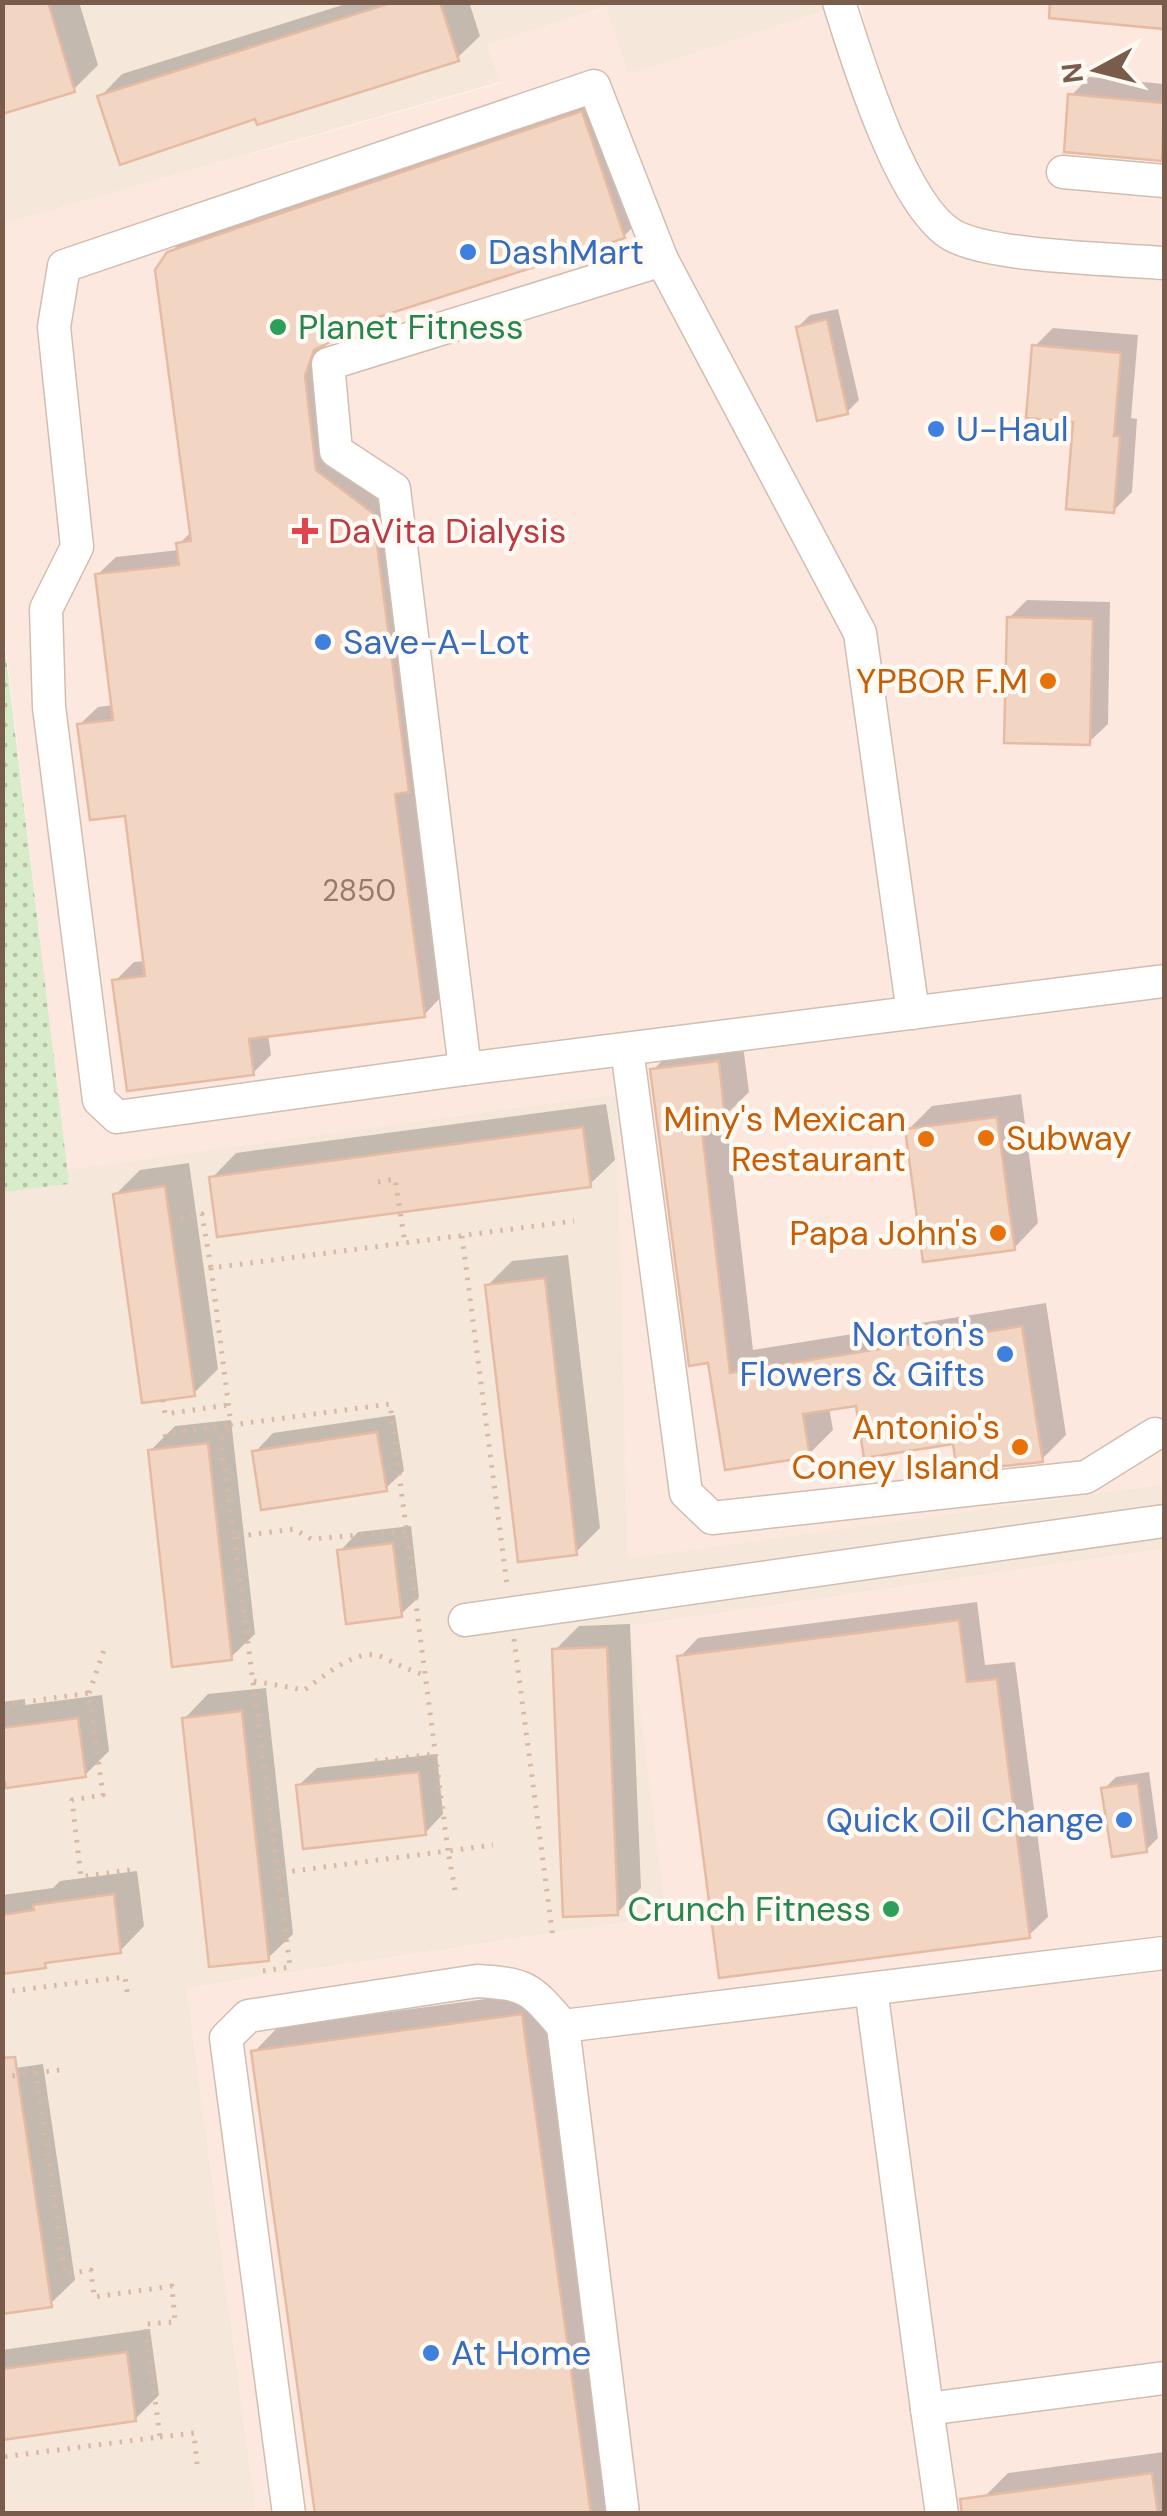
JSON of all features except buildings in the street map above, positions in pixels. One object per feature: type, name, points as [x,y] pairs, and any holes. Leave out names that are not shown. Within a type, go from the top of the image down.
[{"type":"street","points":[[840,3],[858,61],[897,156],[921,202],[950,234],[987,247],[1164,263]]},
{"type":"street","points":[[913,1012],[860,633],[662,260],[594,86],[64,266],[54,327],[78,547],[46,610],[49,708],[99,1100],[117,1117],[1164,981]]},
{"type":"street","points":[[1063,172],[1164,181]]},
{"type":"street","points":[[465,1069],[394,489],[336,451],[328,364],[662,260]]},
{"type":"street","points":[[627,1049],[686,1494],[712,1518],[1086,1477],[1154,1434]]},
{"type":"street","points":[[465,1620],[1164,1520]]},
{"type":"street","points":[[562,2026],[1164,1954]]},
{"type":"street","points":[[289,2514],[226,2038],[248,2016],[477,1981],[514,1983],[533,1992],[562,2026],[623,2514]]},
{"type":"street","points":[[871,1989],[942,2514]]},
{"type":"street","points":[[927,2409],[1164,2378]]},
{"type":"path","points":[[378,1182],[396,1179],[405,1243]]},
{"type":"path","points":[[170,1219],[202,1214],[231,1424],[220,1442],[290,1967],[263,1971]]},
{"type":"path","points":[[210,1268],[574,1220]]},
{"type":"path","points":[[462,1236],[508,1592]]},
{"type":"path","points":[[163,1400],[164,1414],[228,1406]]},
{"type":"path","points":[[167,1448],[165,1434],[390,1404],[455,1890]]},
{"type":"path","points":[[234,1537],[294,1529],[311,1539],[407,1532]]},
{"type":"path","points":[[514,1635],[553,1938]]},
{"type":"path","points":[[104,1650],[89,1693],[103,1795],[72,1800],[81,1876],[135,1868]]},
{"type":"path","points":[[254,1681],[304,1690],[355,1657],[378,1655],[395,1666],[425,1675]]},
{"type":"path","points":[[2,1704],[89,1693]]},
{"type":"path","points":[[375,1761],[436,1754]]},
{"type":"path","points":[[278,1873],[493,1846]]},
{"type":"path","points":[[2,1992],[125,1976],[128,1997]]},
{"type":"path","points":[[2,2078],[60,2070]]},
{"type":"path","points":[[36,2073],[65,2274],[91,2270],[94,2297],[172,2286],[175,2322],[145,2324],[160,2437]]},
{"type":"path","points":[[2,2457],[194,2432],[198,2464]]},
{"type":"shaded area","points":[[824,2],[827,10],[627,75],[606,7],[488,45],[500,82],[3,224],[3,3]]},
{"type":"shaded area","points":[[861,3],[1164,3],[1164,1484],[628,1559],[616,1094],[67,1170],[3,624],[2,224],[500,83],[488,44],[607,7],[628,74],[827,10],[865,34]]},
{"type":"shaded area","points":[[2,624],[67,1169],[617,1094],[628,1558],[1164,1484],[1164,1549],[630,1626],[667,1916],[187,1988],[256,2513],[3,2513]]},
{"type":"shaded area","points":[[1164,1549],[1164,2513],[256,2513],[187,1988],[666,1916],[630,1626]]},
{"type":"green space","points":[[2,624],[69,1184],[3,1192],[2,1192]]},
{"type":"place","name":"DashMart","points":[[468,252]]},
{"type":"place","name":"Planet Fitness","points":[[278,327]]},
{"type":"place","name":"U-Haul","points":[[936,429]]},
{"type":"place","name":"DaVita Dialysis","points":[[305,531]]},
{"type":"place","name":"Save-A-Lot","points":[[323,642]]},
{"type":"place","name":"YPBOR F.M","points":[[1048,681]]},
{"type":"place","name":"Subway","points":[[986,1138]]},
{"type":"place","name":"Miny's Mexican Restaurant","points":[[926,1139]]},
{"type":"place","name":"Papa John's","points":[[998,1233]]},
{"type":"place","name":"Norton's Flowers & Gifts","points":[[1005,1354]]},
{"type":"place","name":"Antonio's Coney Island","points":[[1020,1447]]},
{"type":"place","name":"Quick Oil Change","points":[[1124,1820]]},
{"type":"place","name":"Crunch Fitness","points":[[891,1909]]},
{"type":"place","name":"At Home","points":[[431,2353]]}]
